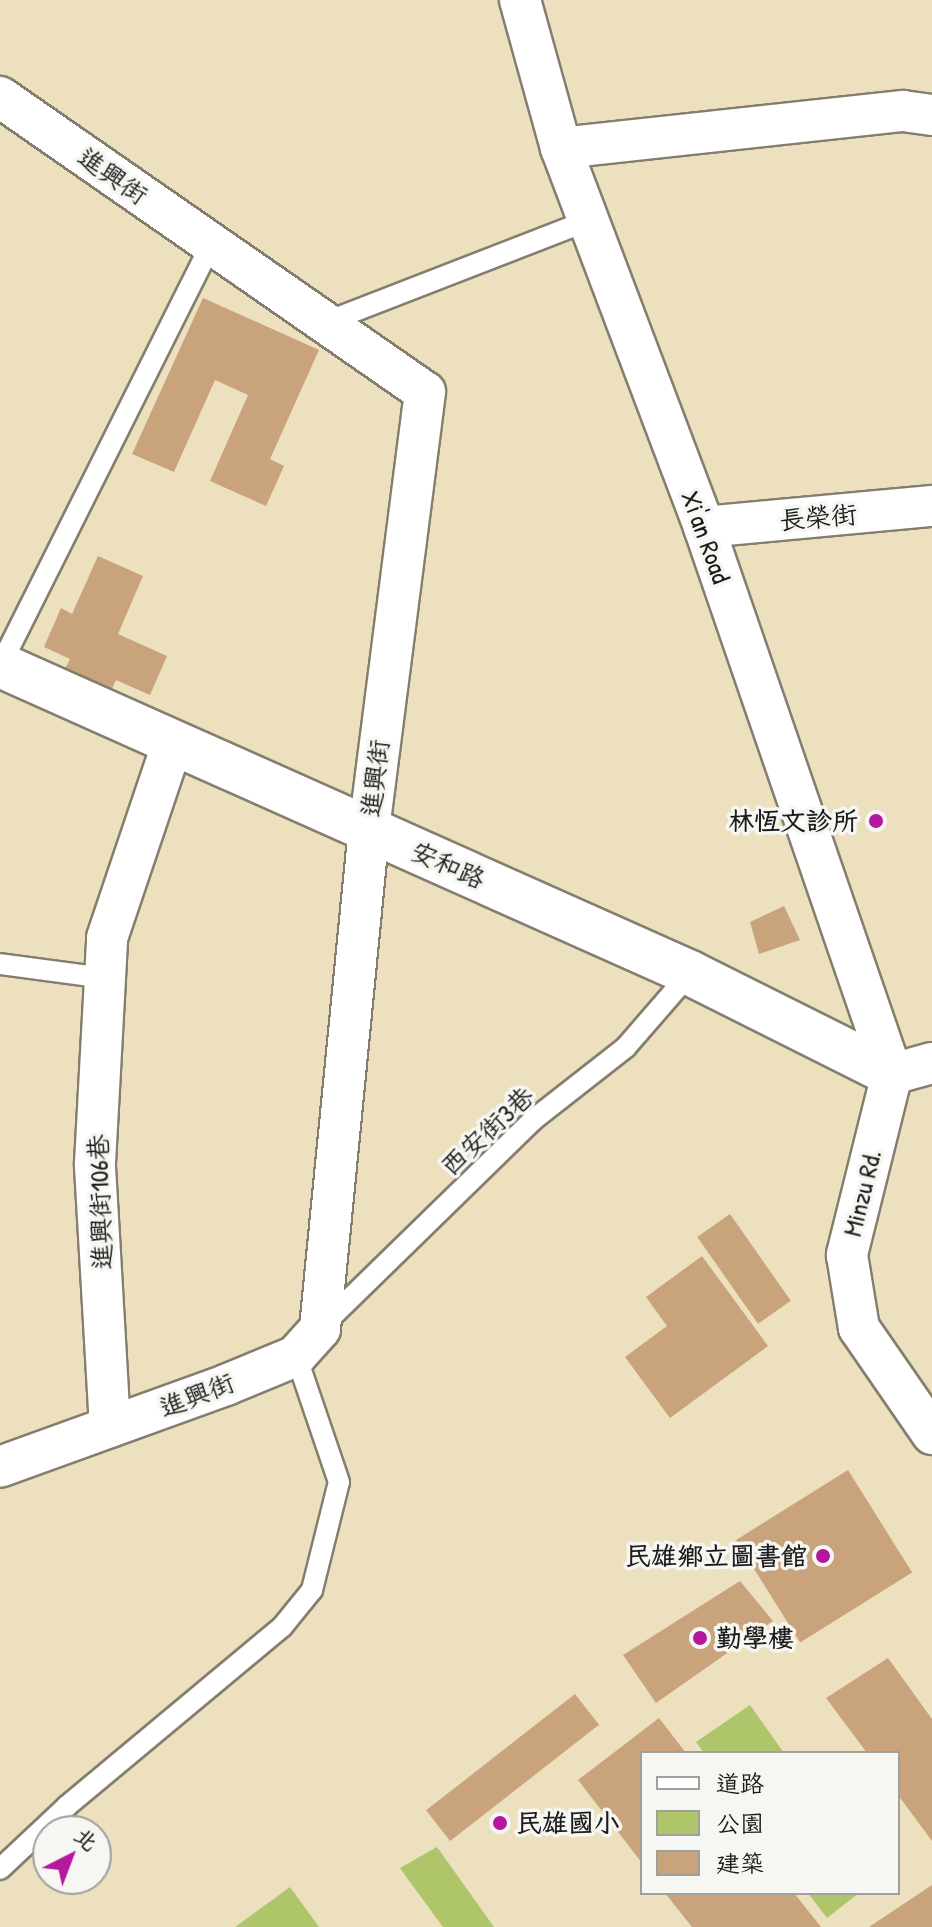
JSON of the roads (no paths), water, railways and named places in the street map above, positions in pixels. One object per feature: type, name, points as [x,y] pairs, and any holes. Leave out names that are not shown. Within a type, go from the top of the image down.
[{"type":"street","name":"Xi'an Road","points":[[520,0],[561,148],[587,221],[912,1069]]},
{"type":"street","name":"進興街","points":[[0,97],[425,392],[308,1342],[110,1427],[0,1467]]},
{"type":"street","points":[[561,148],[903,111],[932,115]]},
{"type":"street","name":"長榮街","points":[[704,527],[932,506]]},
{"type":"street","name":"安和路","points":[[0,666],[912,1069]]},
{"type":"street","name":"進興街106巷","points":[[110,1427],[95,1163],[107,938],[173,742]]},
{"type":"street","name":"Minzu Rd.","points":[[912,1069],[847,1255],[859,1328],[932,1434]]},
{"type":"lane","points":[[324,323],[587,221]]},
{"type":"lane","points":[[0,666],[211,244]]},
{"type":"lane","points":[[0,964],[105,978]]},
{"type":"lane","name":"西安街3巷","points":[[308,1342],[533,1120],[626,1047],[690,973]]},
{"type":"lane","points":[[0,1869],[67,1806],[282,1627],[312,1590],[339,1482],[308,1342]]},
{"type":"place","name":"林恆文診所","points":[[876,821]]},
{"type":"place","name":"民雄鄉立圖書館","points":[[823,1556]]},
{"type":"place","name":"勤學樓","points":[[700,1638]]},
{"type":"place","name":"民雄國小","points":[[500,1823]]}]
